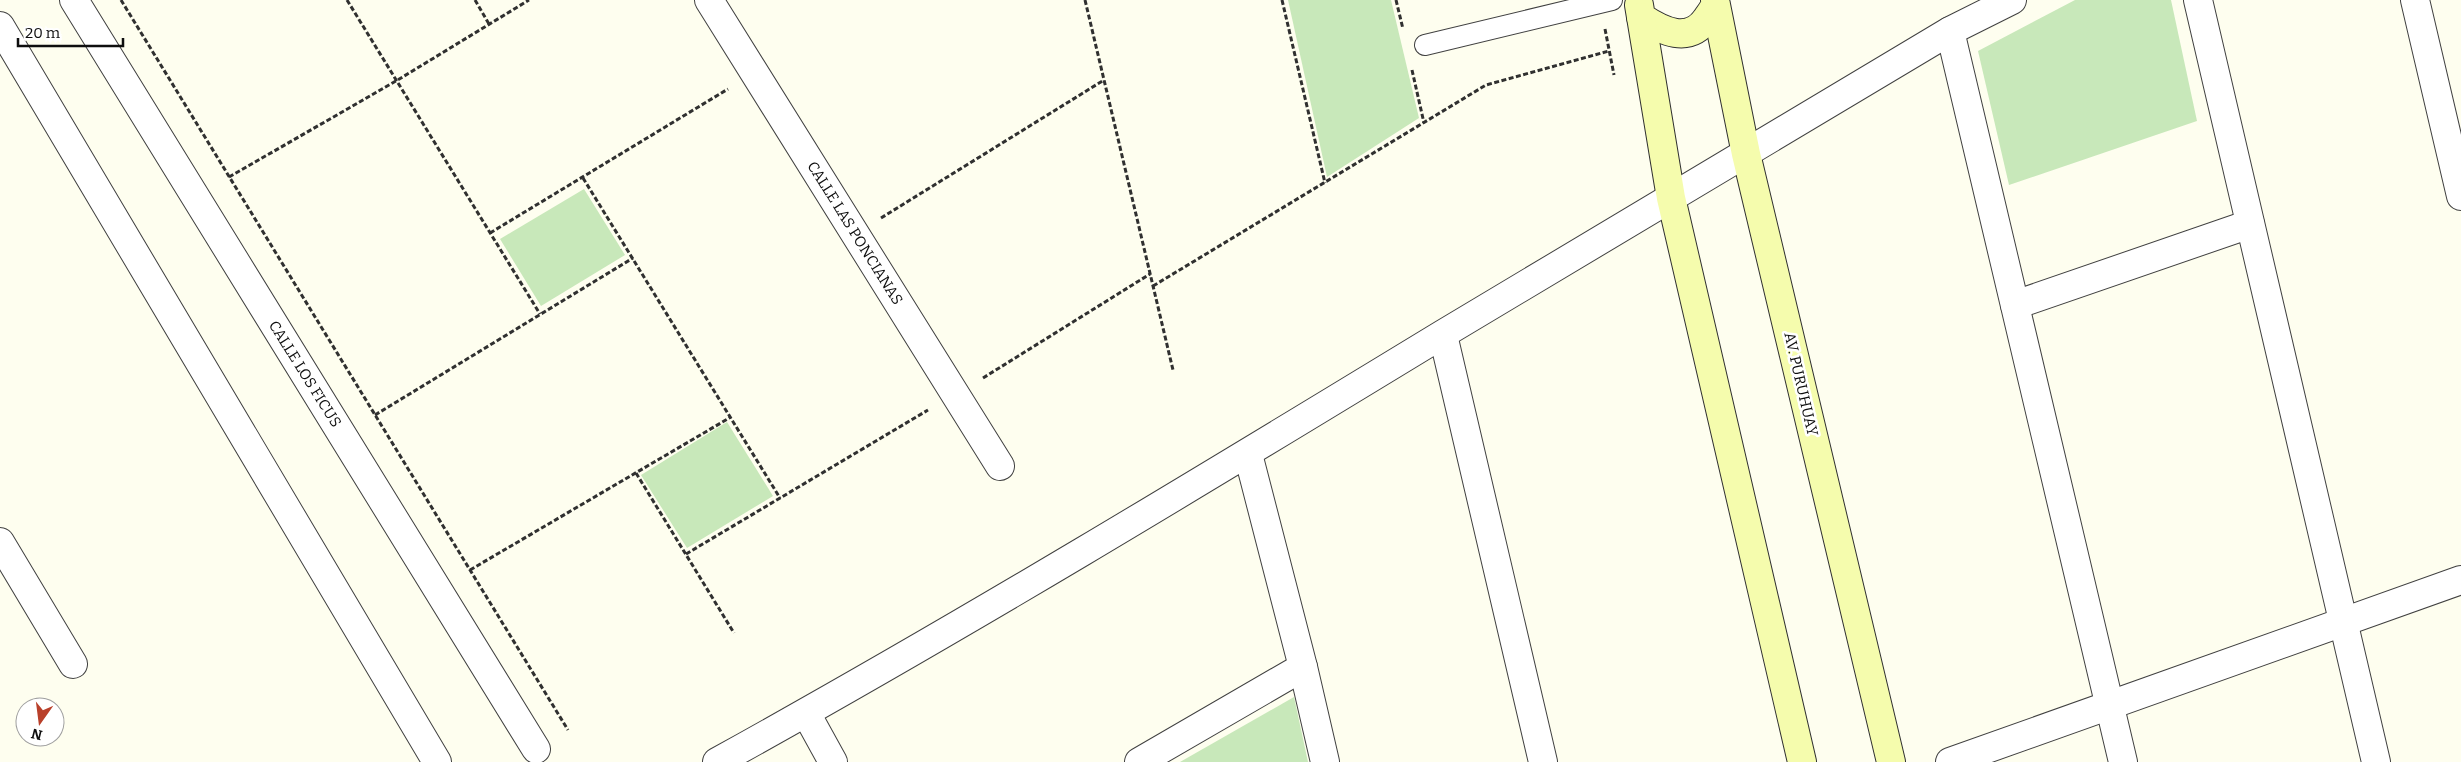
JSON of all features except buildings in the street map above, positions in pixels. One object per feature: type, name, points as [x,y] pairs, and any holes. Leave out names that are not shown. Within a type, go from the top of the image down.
[{"type":"main road","name":"AV. PURUHUAY","points":[[1639,8],[1660,30],[1681,34],[1702,25],[1715,3]]},
{"type":"main road","name":"AV. PURUHUAY","points":[[1715,3],[1746,154],[1891,762]]},
{"type":"main road","name":"AV. PURUHUAY","points":[[1639,8],[1671,198],[1802,762]]},
{"type":"street","name":"CALLE LOS FICUS","points":[[74,0],[536,749]]},
{"type":"street","name":"CALLE LAS PONCIANAS","points":[[710,0],[1000,466]]},
{"type":"street","points":[[718,762],[806,713],[1248,454],[1442,335],[1950,31],[2012,0]]},
{"type":"street","points":[[2198,0],[2376,762]]},
{"type":"street","points":[[2415,0],[2461,196]]},
{"type":"street","points":[[0,26],[437,762]]},
{"type":"street","points":[[1950,31],[2123,762]]},
{"type":"street","points":[[2015,305],[2250,224]]},
{"type":"street","points":[[1442,335],[1543,762]]},
{"type":"street","points":[[1248,454],[1303,667],[1325,762]]},
{"type":"street","points":[[0,542],[73,664]]},
{"type":"street","points":[[1950,762],[2461,580]]},
{"type":"street","points":[[1139,762],[1303,667]]},
{"type":"street","points":[[806,713],[833,762]]},
{"type":"lane","points":[[1425,45],[1612,0]]},
{"type":"path","points":[[121,0],[568,730]]},
{"type":"path","points":[[475,0],[489,24]]},
{"type":"path","points":[[229,177],[396,81],[529,0]]},
{"type":"path","points":[[1085,0],[1173,370]]},
{"type":"path","points":[[1282,0],[1325,183]]},
{"type":"path","points":[[349,1],[396,81],[540,314]]},
{"type":"path","points":[[1603,22],[1614,75]]},
{"type":"path","points":[[1153,286],[1486,85],[1609,51]]},
{"type":"path","points":[[880,219],[1104,80]]},
{"type":"path","points":[[490,233],[729,89]]},
{"type":"path","points":[[583,178],[780,498]]},
{"type":"path","points":[[375,416],[633,258]]},
{"type":"path","points":[[979,380],[1150,274]]},
{"type":"path","points":[[686,554],[936,406]]},
{"type":"path","points":[[470,570],[731,417]]},
{"type":"path","points":[[636,473],[734,633]]},
{"type":"green space","points":[[1288,0],[1391,0],[1419,118],[1327,177]]},
{"type":"green space","points":[[2075,0],[2171,0],[2197,121],[2009,185],[1978,51]]},
{"type":"green space","points":[[584,189],[625,255],[541,306],[500,239]]},
{"type":"green space","points":[[727,422],[773,496],[687,548],[641,475]]},
{"type":"green space","points":[[1294,697],[1308,762],[1180,762]]}]
